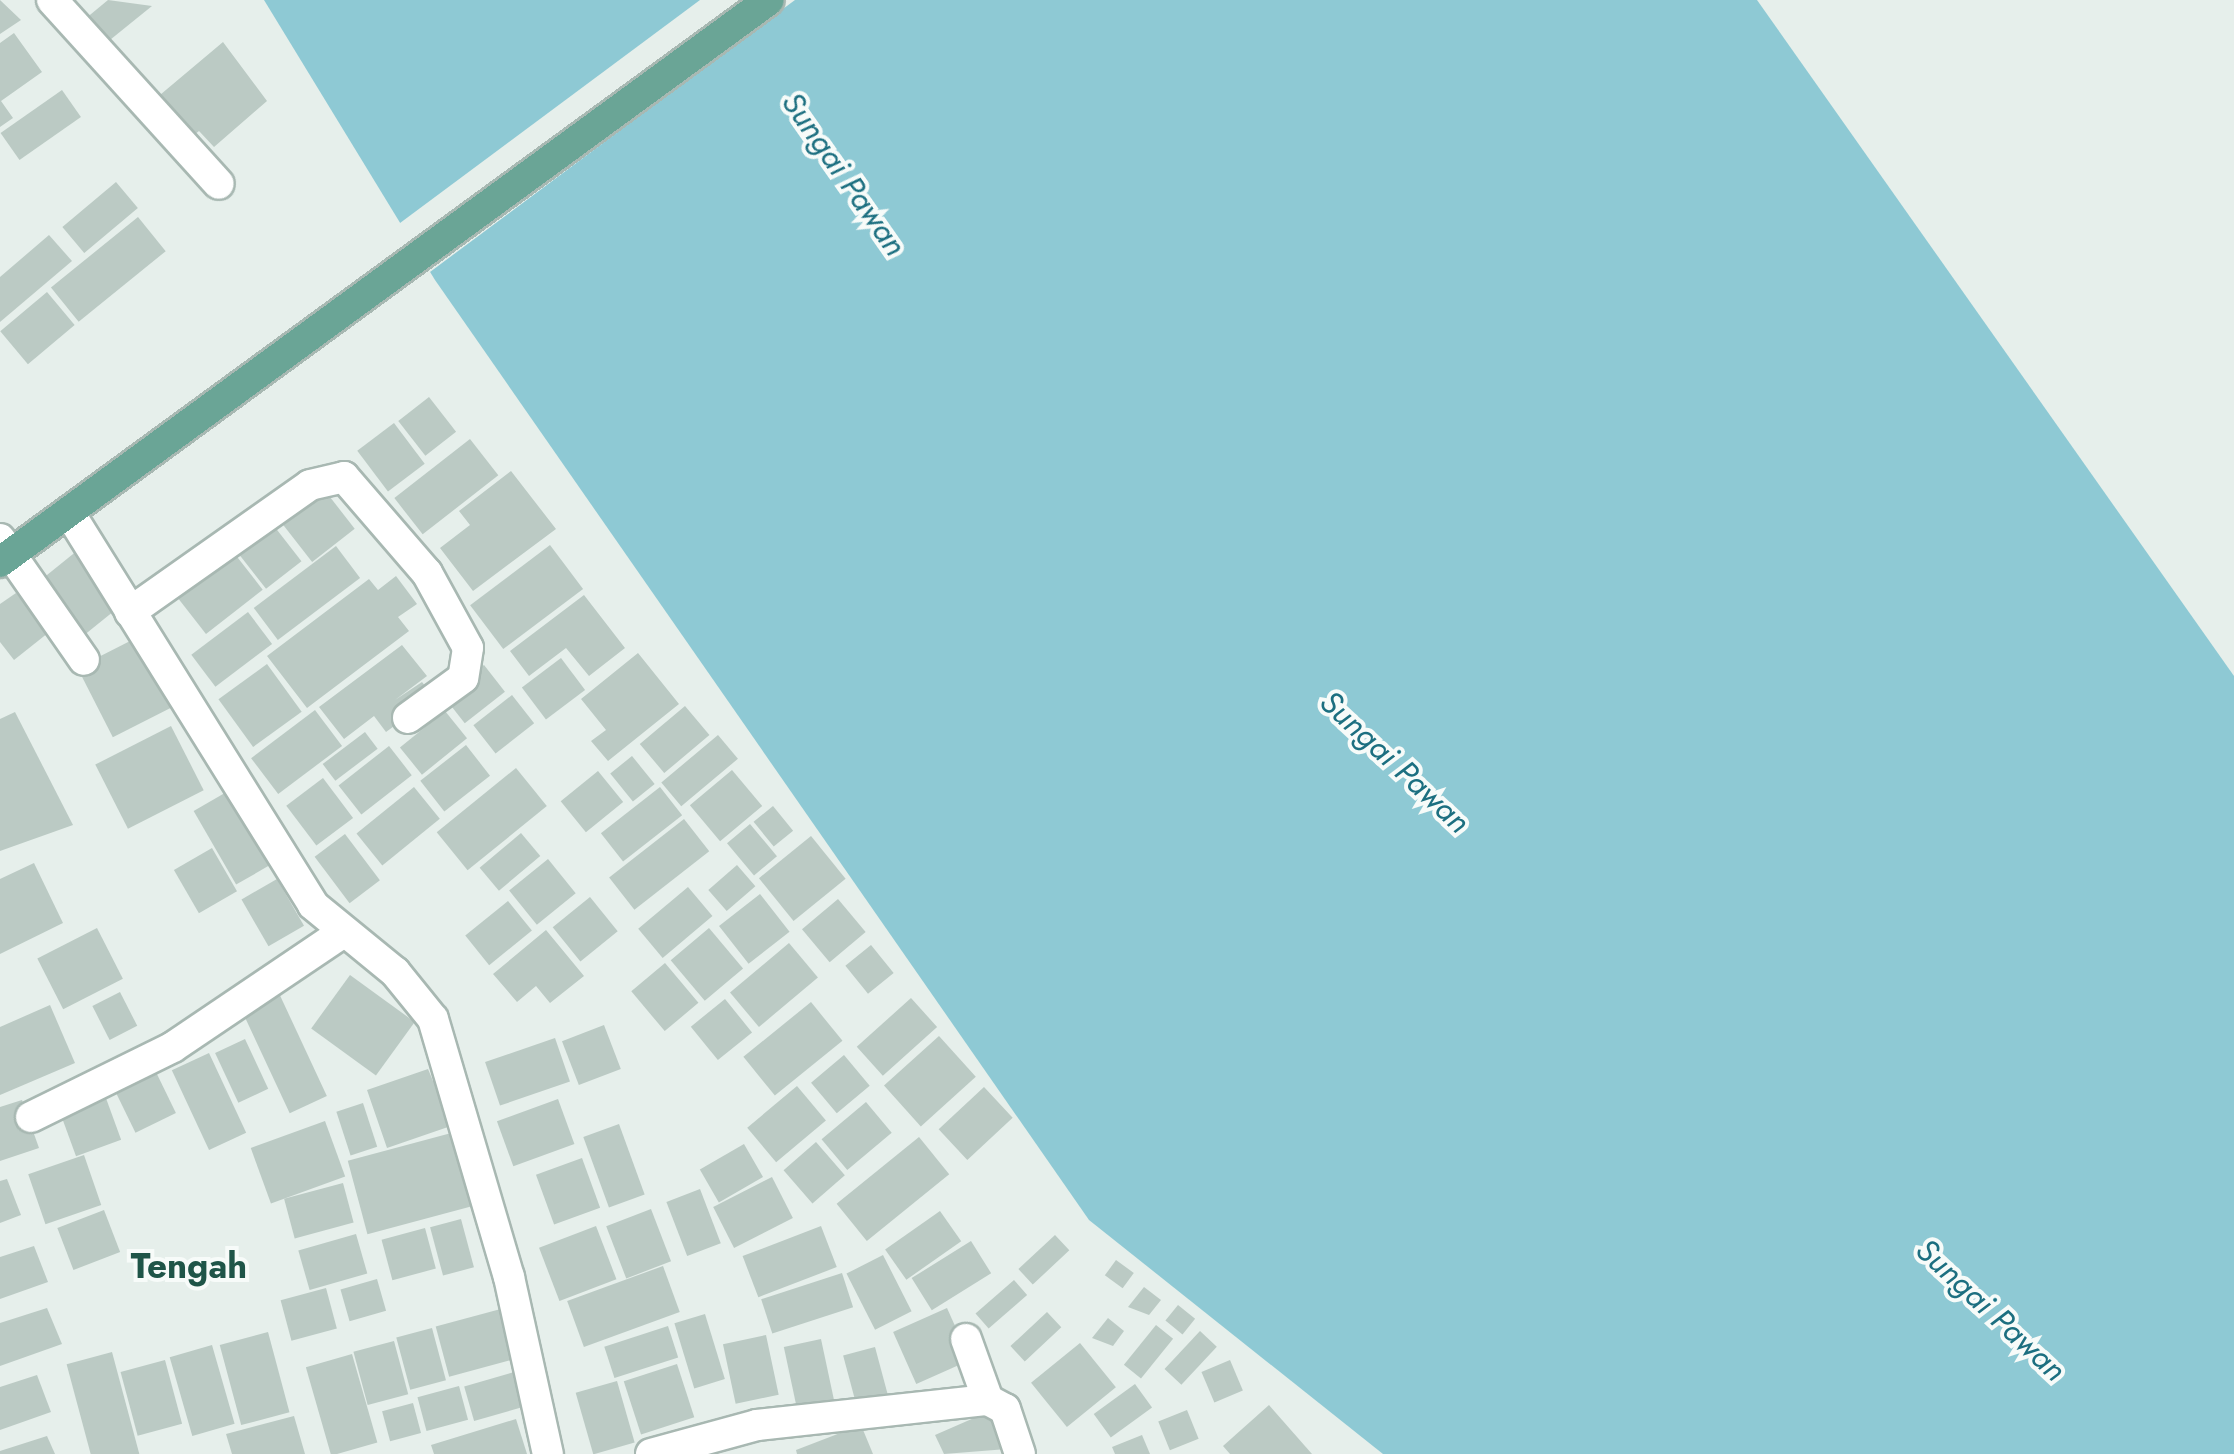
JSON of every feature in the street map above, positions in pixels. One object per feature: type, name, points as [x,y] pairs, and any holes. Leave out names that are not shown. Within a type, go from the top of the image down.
[{"type":"main road","points":[[4,552],[70,514],[248,386],[769,0]]},
{"type":"street","points":[[52,0],[219,184]]},
{"type":"street","points":[[130,612],[310,485],[344,477],[427,573],[468,648],[463,678],[408,718]]},
{"type":"street","points":[[70,514],[313,906],[395,972],[433,1019],[509,1277],[548,1454]]},
{"type":"street","points":[[4,552],[84,660]]},
{"type":"street","points":[[32,1117],[173,1047],[342,933]]},
{"type":"street","points":[[966,1339],[988,1400]]},
{"type":"street","points":[[652,1454],[756,1425],[988,1400],[1003,1405],[1020,1454]]},
{"type":"water","name":"Sungai Pawan","points":[[264,0],[1757,0],[2234,676],[2234,1454],[1383,1454],[1089,1220],[435,280]]},
{"type":"pier","points":[[700,0],[795,0],[426,275],[396,226]]},
{"type":"building","points":[[0,0],[21,20],[0,34]]},
{"type":"building","points":[[108,0],[152,6],[100,48],[79,24]]},
{"type":"building","points":[[14,33],[42,72],[1,101],[13,118],[0,127],[0,43]]},
{"type":"building","points":[[223,42],[267,101],[214,147],[199,131],[188,140],[154,100]]},
{"type":"building","points":[[62,90],[81,117],[19,160],[1,133]]},
{"type":"building","points":[[116,182],[138,208],[84,253],[62,227]]},
{"type":"building","points":[[138,217],[166,251],[79,322],[51,287]]},
{"type":"building","points":[[49,235],[72,261],[0,322],[0,277]]},
{"type":"building","points":[[47,292],[75,325],[28,364],[0,331]]},
{"type":"building","points":[[429,397],[456,432],[425,456],[398,421]]},
{"type":"building","points":[[394,423],[425,464],[388,491],[357,451]]},
{"type":"building","points":[[470,439],[498,475],[423,534],[394,498]]},
{"type":"building","points":[[511,471],[556,529],[473,591],[440,548],[470,525],[459,511]]},
{"type":"building","points":[[319,483],[355,529],[312,562],[276,516]]},
{"type":"building","points":[[267,517],[301,561],[266,589],[232,545]]},
{"type":"building","points":[[227,544],[263,590],[206,634],[170,588]]},
{"type":"building","points":[[550,545],[583,589],[503,649],[470,605]]},
{"type":"building","points":[[336,546],[360,578],[278,640],[254,608]]},
{"type":"building","points":[[78,550],[122,604],[82,636],[38,582]]},
{"type":"building","points":[[396,576],[417,604],[398,617],[409,631],[307,708],[267,656],[369,579],[378,590]]},
{"type":"building","points":[[16,593],[48,633],[14,660],[0,642],[0,604]]},
{"type":"building","points":[[584,595],[625,648],[589,676],[566,648],[529,676],[510,651]]},
{"type":"building","points":[[248,612],[272,644],[215,687],[191,655]]},
{"type":"building","points":[[138,637],[173,706],[113,737],[77,668]]},
{"type":"building","points":[[402,645],[427,676],[395,700],[422,682],[434,697],[386,732],[374,716],[344,739],[319,707]]},
{"type":"building","points":[[638,653],[679,704],[608,761],[591,741],[606,730],[581,699]]},
{"type":"building","points":[[561,658],[585,690],[546,719],[522,687]]},
{"type":"building","points":[[267,664],[302,712],[253,747],[218,699]]},
{"type":"building","points":[[484,665],[505,692],[465,723],[444,696]]},
{"type":"building","points":[[512,695],[534,723],[496,754],[473,725]]},
{"type":"building","points":[[685,706],[709,735],[664,773],[640,744]]},
{"type":"building","points":[[315,710],[342,746],[278,794],[251,758]]},
{"type":"building","points":[[445,711],[467,738],[422,775],[400,748]]},
{"type":"building","points":[[15,712],[73,825],[0,851],[0,719]]},
{"type":"building","points":[[171,726],[204,790],[128,829],[95,765]]},
{"type":"building","points":[[365,732],[378,749],[335,781],[323,764]]},
{"type":"building","points":[[718,735],[738,759],[681,806],[661,783]]},
{"type":"building","points":[[466,745],[490,776],[444,811],[420,781]]},
{"type":"building","points":[[389,746],[412,775],[361,815],[339,785]]},
{"type":"building","points":[[632,756],[655,784],[633,802],[610,774]]},
{"type":"building","points":[[516,768],[547,806],[468,870],[437,832]]},
{"type":"building","points":[[732,770],[762,806],[720,841],[690,805]]},
{"type":"building","points":[[598,771],[623,802],[586,832],[561,801]]},
{"type":"building","points":[[323,778],[353,818],[316,846],[286,806]]},
{"type":"building","points":[[414,787],[440,819],[382,865],[356,834]]},
{"type":"building","points":[[660,787],[682,815],[623,862],[601,833]]},
{"type":"building","points":[[230,790],[272,864],[236,885],[194,811]]},
{"type":"building","points":[[773,806],[793,831],[774,847],[754,822]]},
{"type":"building","points":[[684,819],[709,851],[634,910],[609,877]]},
{"type":"building","points":[[750,824],[777,856],[754,875],[727,843]]},
{"type":"building","points":[[521,833],[540,856],[499,891],[480,868]]},
{"type":"building","points":[[345,834],[380,880],[350,903],[315,857]]},
{"type":"building","points":[[811,836],[846,879],[794,921],[759,878]]},
{"type":"building","points":[[212,848],[237,891],[199,913],[174,870]]},
{"type":"building","points":[[548,859],[576,893],[537,925],[509,890]]},
{"type":"building","points":[[34,863],[63,923],[0,954],[0,879]]},
{"type":"building","points":[[737,865],[755,886],[727,911],[708,890]]},
{"type":"building","points":[[277,879],[304,926],[268,946],[241,900]]},
{"type":"building","points":[[688,887],[712,916],[663,958],[638,929]]},
{"type":"building","points":[[760,894],[790,932],[749,964],[719,926]]},
{"type":"building","points":[[590,897],[618,931],[580,961],[553,927]]},
{"type":"building","points":[[838,899],[866,932],[830,962],[802,929]]},
{"type":"building","points":[[508,901],[532,931],[489,965],[465,936]]},
{"type":"building","points":[[97,928],[123,979],[63,1009],[37,958]]},
{"type":"building","points":[[709,928],[743,969],[705,1001],[671,960]]},
{"type":"building","points":[[546,930],[584,976],[550,1003],[536,986],[517,1002],[493,974]]},
{"type":"building","points":[[789,943],[818,977],[759,1027],[730,992]]},
{"type":"building","points":[[871,945],[894,973],[868,994],[845,966]]},
{"type":"building","points":[[665,963],[698,1003],[665,1031],[631,991]]},
{"type":"building","points":[[350,975],[415,1022],[376,1075],[311,1028]]},
{"type":"building","points":[[277,989],[327,1096],[290,1113],[240,1006]]},
{"type":"building","points":[[120,992],[137,1026],[110,1040],[92,1006]]},
{"type":"building","points":[[911,998],[937,1027],[883,1076],[857,1047]]},
{"type":"building","points":[[725,999],[752,1032],[718,1060],[691,1027]]},
{"type":"building","points":[[811,1002],[842,1041],[775,1096],[743,1057]]},
{"type":"building","points":[[50,1005],[75,1063],[0,1095],[0,1027]]},
{"type":"building","points":[[604,1025],[621,1069],[579,1085],[562,1041]]},
{"type":"building","points":[[939,1036],[976,1077],[921,1126],[884,1086]]},
{"type":"building","points":[[555,1038],[570,1081],[500,1106],[485,1062]]},
{"type":"building","points":[[245,1039],[268,1089],[238,1103],[215,1053]]},
{"type":"building","points":[[209,1053],[246,1133],[209,1150],[172,1070]]},
{"type":"building","points":[[844,1055],[870,1086],[837,1113],[811,1083]]},
{"type":"building","points":[[154,1068],[176,1113],[135,1133],[114,1088]]},
{"type":"building","points":[[428,1069],[433,1081],[443,1078],[453,1106],[442,1111],[448,1127],[387,1148],[367,1090]]},
{"type":"building","points":[[797,1086],[826,1120],[776,1162],[747,1128]]},
{"type":"building","points":[[984,1087],[1013,1118],[967,1160],[939,1129]]},
{"type":"building","points":[[103,1090],[121,1140],[76,1156],[58,1106]]},
{"type":"building","points":[[558,1099],[574,1144],[513,1166],[497,1121]]},
{"type":"building","points":[[22,1100],[39,1148],[0,1161],[0,1107]]},
{"type":"building","points":[[866,1102],[892,1133],[847,1170],[822,1139]]},
{"type":"building","points":[[363,1103],[377,1147],[351,1155],[336,1112]]},
{"type":"building","points":[[325,1121],[345,1176],[271,1203],[251,1148]]},
{"type":"building","points":[[619,1124],[645,1194],[609,1207],[583,1137]]},
{"type":"building","points":[[455,1132],[475,1205],[367,1234],[348,1161]]},
{"type":"building","points":[[919,1137],[949,1174],[867,1241],[837,1204]]},
{"type":"building","points":[[816,1142],[845,1175],[812,1203],[784,1170]]},
{"type":"building","points":[[744,1144],[763,1177],[719,1202],[700,1170]]},
{"type":"building","points":[[84,1155],[101,1205],[45,1224],[28,1174]]},
{"type":"building","points":[[582,1158],[600,1208],[554,1225],[536,1175]]},
{"type":"building","points":[[772,1177],[793,1218],[734,1248],[713,1207]]},
{"type":"building","points":[[7,1179],[21,1215],[0,1223],[0,1181]]},
{"type":"building","points":[[343,1183],[354,1223],[295,1238],[284,1199]]},
{"type":"building","points":[[700,1189],[721,1243],[687,1256],[666,1202]]},
{"type":"building","points":[[651,1209],[671,1261],[626,1278],[606,1226]]},
{"type":"building","points":[[104,1210],[120,1252],[73,1270],[57,1228]]},
{"type":"building","points":[[940,1211],[961,1241],[906,1280],[885,1249]]},
{"type":"building","points":[[461,1219],[474,1267],[443,1276],[430,1227]]},
{"type":"building","points":[[596,1226],[616,1279],[559,1301],[539,1248]]},
{"type":"building","points":[[821,1226],[837,1267],[758,1297],[743,1256]]},
{"type":"building","points":[[425,1228],[436,1269],[392,1280],[382,1240]]},
{"type":"building","points":[[356,1234],[367,1273],[310,1290],[298,1251]]},
{"type":"building","points":[[1055,1235],[1069,1250],[1033,1284],[1018,1269]]},
{"type":"building","points":[[971,1241],[991,1273],[932,1310],[912,1278]]},
{"type":"building","points":[[34,1246],[48,1282],[0,1299],[0,1257]]},
{"type":"building","points":[[883,1255],[912,1311],[875,1330],[846,1274]]},
{"type":"building","points":[[1116,1260],[1134,1273],[1123,1288],[1105,1275]]},
{"type":"building","points":[[663,1266],[680,1312],[584,1347],[567,1301]]},
{"type":"building","points":[[842,1273],[853,1307],[772,1334],[761,1299]]},
{"type":"building","points":[[377,1279],[386,1311],[350,1321],[340,1289]]},
{"type":"building","points":[[1014,1280],[1027,1295],[989,1329],[976,1313]]},
{"type":"building","points":[[1144,1287],[1161,1300],[1149,1315],[1128,1307]]},
{"type":"building","points":[[326,1288],[337,1329],[291,1341],[281,1300]]},
{"type":"building","points":[[1178,1305],[1195,1319],[1183,1334],[1165,1321]]},
{"type":"building","points":[[512,1306],[525,1356],[449,1377],[436,1326]]},
{"type":"building","points":[[47,1308],[62,1344],[0,1366],[0,1323]]},
{"type":"building","points":[[947,1308],[970,1360],[916,1384],[893,1332]]},
{"type":"building","points":[[1047,1312],[1061,1327],[1025,1361],[1010,1346]]},
{"type":"building","points":[[705,1314],[725,1379],[694,1388],[674,1323]]},
{"type":"building","points":[[1108,1318],[1124,1331],[1113,1346],[1092,1338]]},
{"type":"building","points":[[1156,1325],[1173,1339],[1141,1378],[1124,1365]]},
{"type":"building","points":[[668,1326],[678,1357],[614,1378],[604,1347]]},
{"type":"building","points":[[432,1328],[446,1380],[410,1390],[396,1338]]},
{"type":"building","points":[[1200,1331],[1217,1347],[1181,1385],[1165,1369]]},
{"type":"building","points":[[268,1332],[289,1412],[241,1425],[220,1345]]},
{"type":"building","points":[[766,1335],[779,1395],[736,1404],[723,1344]]},
{"type":"building","points":[[821,1339],[834,1401],[797,1409],[784,1347]]},
{"type":"building","points":[[394,1341],[408,1394],[368,1405],[353,1352]]},
{"type":"building","points":[[1080,1343],[1116,1387],[1067,1427],[1031,1383]]},
{"type":"building","points":[[212,1345],[235,1424],[192,1436],[170,1357]]},
{"type":"building","points":[[875,1347],[888,1395],[856,1404],[843,1356]]},
{"type":"building","points":[[112,1352],[139,1454],[91,1454],[67,1364]]},
{"type":"building","points":[[352,1354],[377,1442],[331,1454],[306,1367]]},
{"type":"building","points":[[165,1360],[182,1424],[138,1436],[121,1372]]},
{"type":"building","points":[[1230,1360],[1243,1390],[1214,1402],[1201,1372]]},
{"type":"building","points":[[677,1364],[694,1417],[641,1435],[624,1381]]},
{"type":"building","points":[[518,1371],[528,1406],[474,1421],[464,1386]]},
{"type":"building","points":[[37,1375],[51,1412],[0,1430],[0,1387]]},
{"type":"building","points":[[617,1381],[635,1443],[593,1454],[576,1393]]},
{"type":"building","points":[[1135,1384],[1152,1407],[1111,1437],[1094,1414]]},
{"type":"building","points":[[459,1386],[468,1420],[427,1431],[417,1397]]},
{"type":"building","points":[[413,1403],[421,1433],[390,1441],[382,1411]]},
{"type":"building","points":[[1269,1405],[1312,1454],[1230,1454],[1223,1446]]},
{"type":"building","points":[[1187,1410],[1199,1439],[1170,1450],[1158,1422]]},
{"type":"building","points":[[990,1411],[1007,1449],[944,1454],[935,1435]]},
{"type":"building","points":[[294,1416],[305,1454],[232,1454],[226,1434]]},
{"type":"building","points":[[516,1419],[527,1454],[434,1454],[431,1445]]},
{"type":"building","points":[[861,1425],[873,1454],[797,1454],[796,1450]]},
{"type":"building","points":[[1142,1435],[1150,1454],[1115,1454],[1112,1447]]},
{"type":"building","points":[[47,1436],[55,1454],[0,1454],[0,1451]]},
{"type":"district","name":"Tengah","points":[[189,1266]]}]
